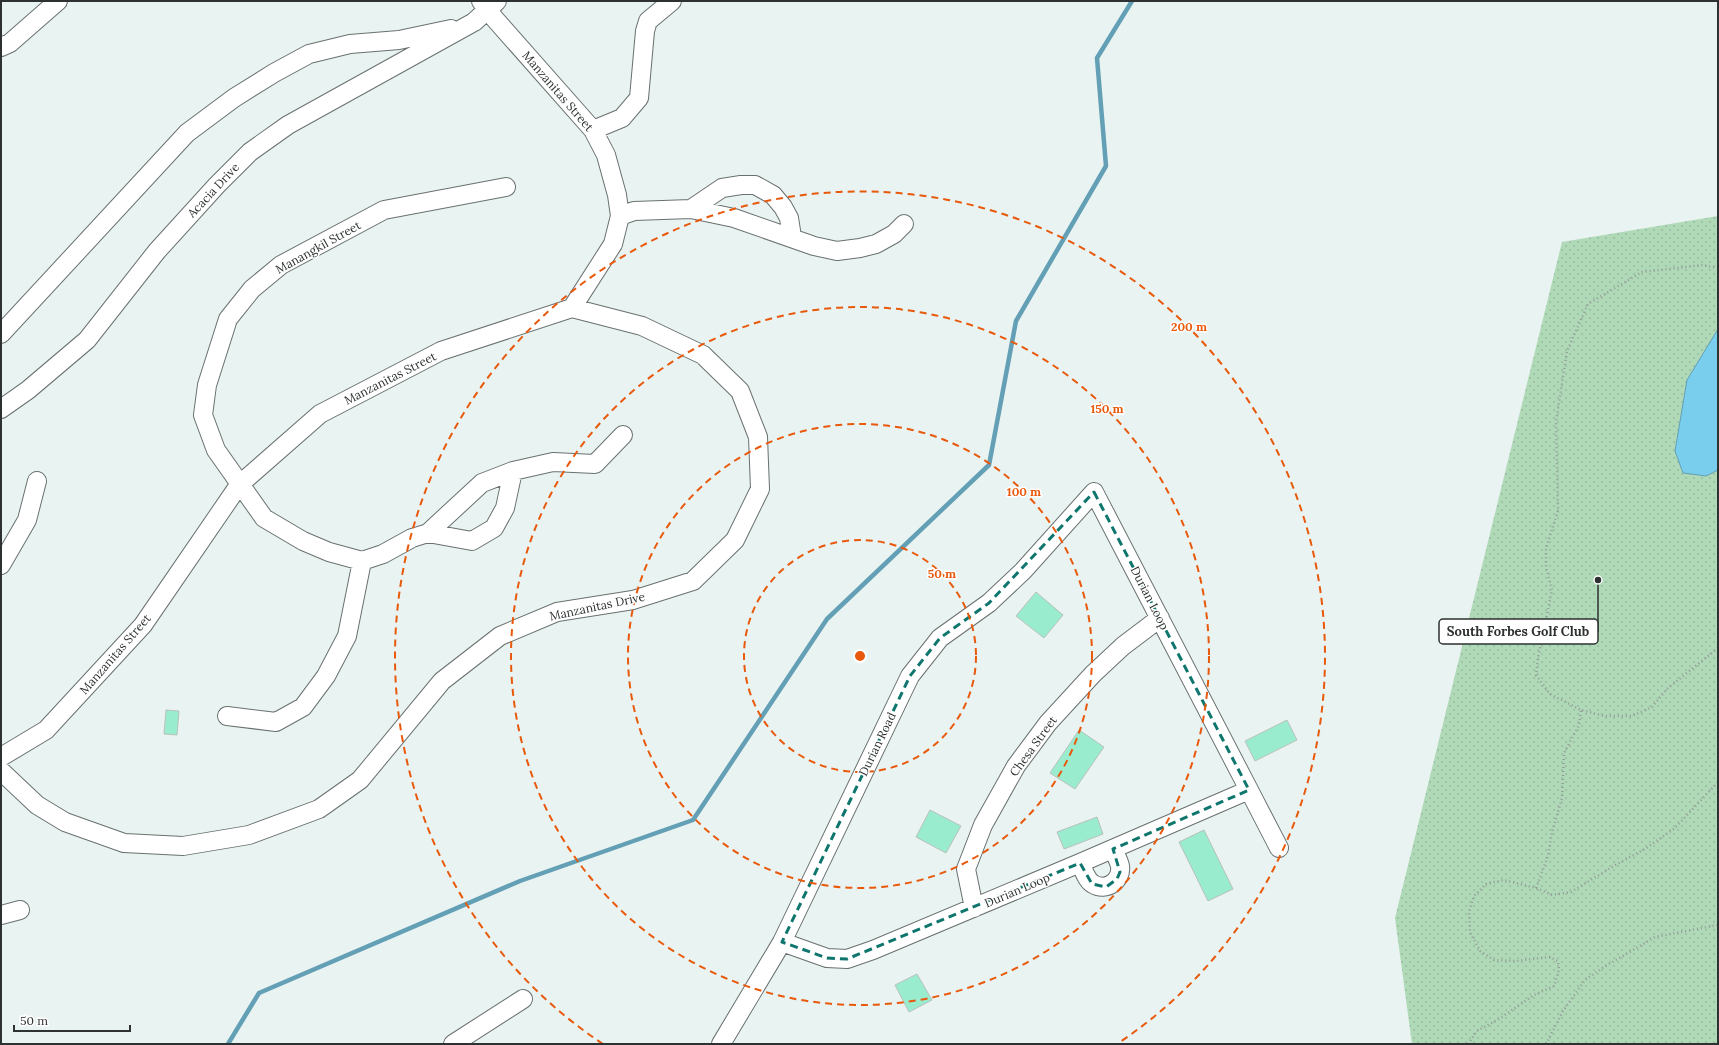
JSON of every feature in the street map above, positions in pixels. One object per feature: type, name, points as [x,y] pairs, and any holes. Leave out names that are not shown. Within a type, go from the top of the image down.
[{"type":"street","points":[[1,47],[10,43],[58,1]]},
{"type":"street","points":[[593,130],[622,118],[639,98],[645,31],[648,21],[672,1]]},
{"type":"street","name":"Manzanitas Street","points":[[1,757],[46,730],[143,625],[239,485],[320,414],[442,351],[572,308],[613,244],[620,216],[617,195],[606,155],[593,130],[488,4]]},
{"type":"street","name":"Acacia Drive","points":[[1,409],[28,390],[87,340],[157,251],[217,185],[250,152],[288,125],[469,25],[488,4]]},
{"type":"street","name":"Acacia Drive","points":[[1,334],[187,134],[234,98],[274,73],[309,54],[350,44],[399,40],[469,25]]},
{"type":"street","points":[[691,209],[722,188],[741,185],[755,185],[773,195],[783,207],[788,218],[792,237]]},
{"type":"street","name":"Manangkil Street","points":[[362,561],[329,552],[303,542],[264,518],[239,485],[216,450],[204,415],[208,385],[228,319],[252,289],[281,265],[384,210],[506,187]]},
{"type":"street","points":[[620,216],[634,211],[691,209],[734,218],[792,237],[814,246],[837,252],[876,244],[894,234],[904,224]]},
{"type":"street","name":"Manzanitas Drive","points":[[1,771],[38,805],[65,822],[124,843],[183,846],[249,835],[319,809],[360,780],[442,681],[500,636],[557,612],[633,600],[693,581],[735,540],[760,489],[758,437],[740,391],[702,355],[642,326],[572,308]]},
{"type":"street","points":[[226,716],[276,722],[303,707],[326,676],[347,636],[362,561],[382,554],[412,538],[428,533],[482,483],[513,471],[553,462],[595,464],[623,435]]},
{"type":"street","points":[[428,533],[472,541],[494,528],[505,508],[513,471]]},
{"type":"street","points":[[1,565],[27,520],[38,481]]},
{"type":"street","name":"Durian Loop","points":[[1094,492],[1279,848]]},
{"type":"street","name":"Durian Road","points":[[721,1044],[782,942],[910,676],[940,638],[989,604],[1023,570],[1094,492]]},
{"type":"street","name":"Chesa Street","points":[[974,908],[966,869],[983,825],[1016,766],[1048,723],[1093,674],[1123,646],[1160,618]]},
{"type":"street","name":"Durian Loop","points":[[782,942],[827,958],[848,959],[974,908],[1249,790]]},
{"type":"street","points":[[1080,863],[1092,884],[1099,886],[1112,884],[1117,879],[1120,872],[1120,865],[1113,849]]},
{"type":"street","points":[[1,915],[20,910]]},
{"type":"street","points":[[453,1044],[523,999]]},
{"type":"path","points":[[1718,268],[1703,265],[1642,272],[1588,304],[1568,351],[1556,422],[1558,511],[1546,548],[1546,567],[1552,590],[1536,675],[1550,694],[1580,710],[1605,716],[1632,716],[1652,707],[1667,689],[1718,648]]},
{"type":"path","points":[[1536,888],[1548,856],[1552,832],[1562,798],[1564,753],[1579,725],[1580,710]]},
{"type":"path","points":[[1468,1044],[1477,1031],[1534,995],[1554,986],[1559,970],[1558,961],[1550,958],[1515,961],[1494,960],[1480,951],[1470,932],[1469,912],[1474,896],[1486,884],[1504,880],[1536,888],[1552,894],[1572,892],[1617,864],[1645,849],[1675,828],[1718,782]]},
{"type":"path","points":[[1546,1044],[1563,1011],[1585,980],[1655,937],[1718,925]]},
{"type":"highlighted area","points":[[1094,492],[1249,790],[1113,849],[1120,872],[1117,879],[1106,887],[1092,884],[1080,863],[847,959],[827,958],[782,942],[910,676],[940,638],[989,603]]},
{"type":"green space","points":[[1718,216],[1718,1044],[1412,1044],[1395,918],[1562,242]]},
{"type":"water","points":[[1718,329],[1718,470],[1706,476],[1683,473],[1675,451],[1687,380]]},
{"type":"building","points":[[1036,592],[1063,615],[1044,638],[1016,616]]},
{"type":"building","points":[[166,710],[179,711],[177,735],[164,734]]},
{"type":"building","points":[[1287,720],[1297,740],[1255,761],[1245,741]]},
{"type":"building","points":[[1079,730],[1104,747],[1075,789],[1050,773]]},
{"type":"building","points":[[930,810],[961,826],[946,853],[916,837]]},
{"type":"building","points":[[1097,817],[1103,834],[1064,849],[1057,832]]},
{"type":"building","points":[[1204,830],[1233,889],[1208,901],[1179,842]]},
{"type":"building","points":[[917,974],[932,1000],[909,1012],[895,985]]},
{"type":"waterway","points":[[228,1044],[259,993],[520,881],[693,820],[827,619],[989,465],[1016,321],[1106,166],[1097,58],[1132,1]]},
{"type":"place","name":"South Forbes Golf Club","points":[[1598,580]]}]
